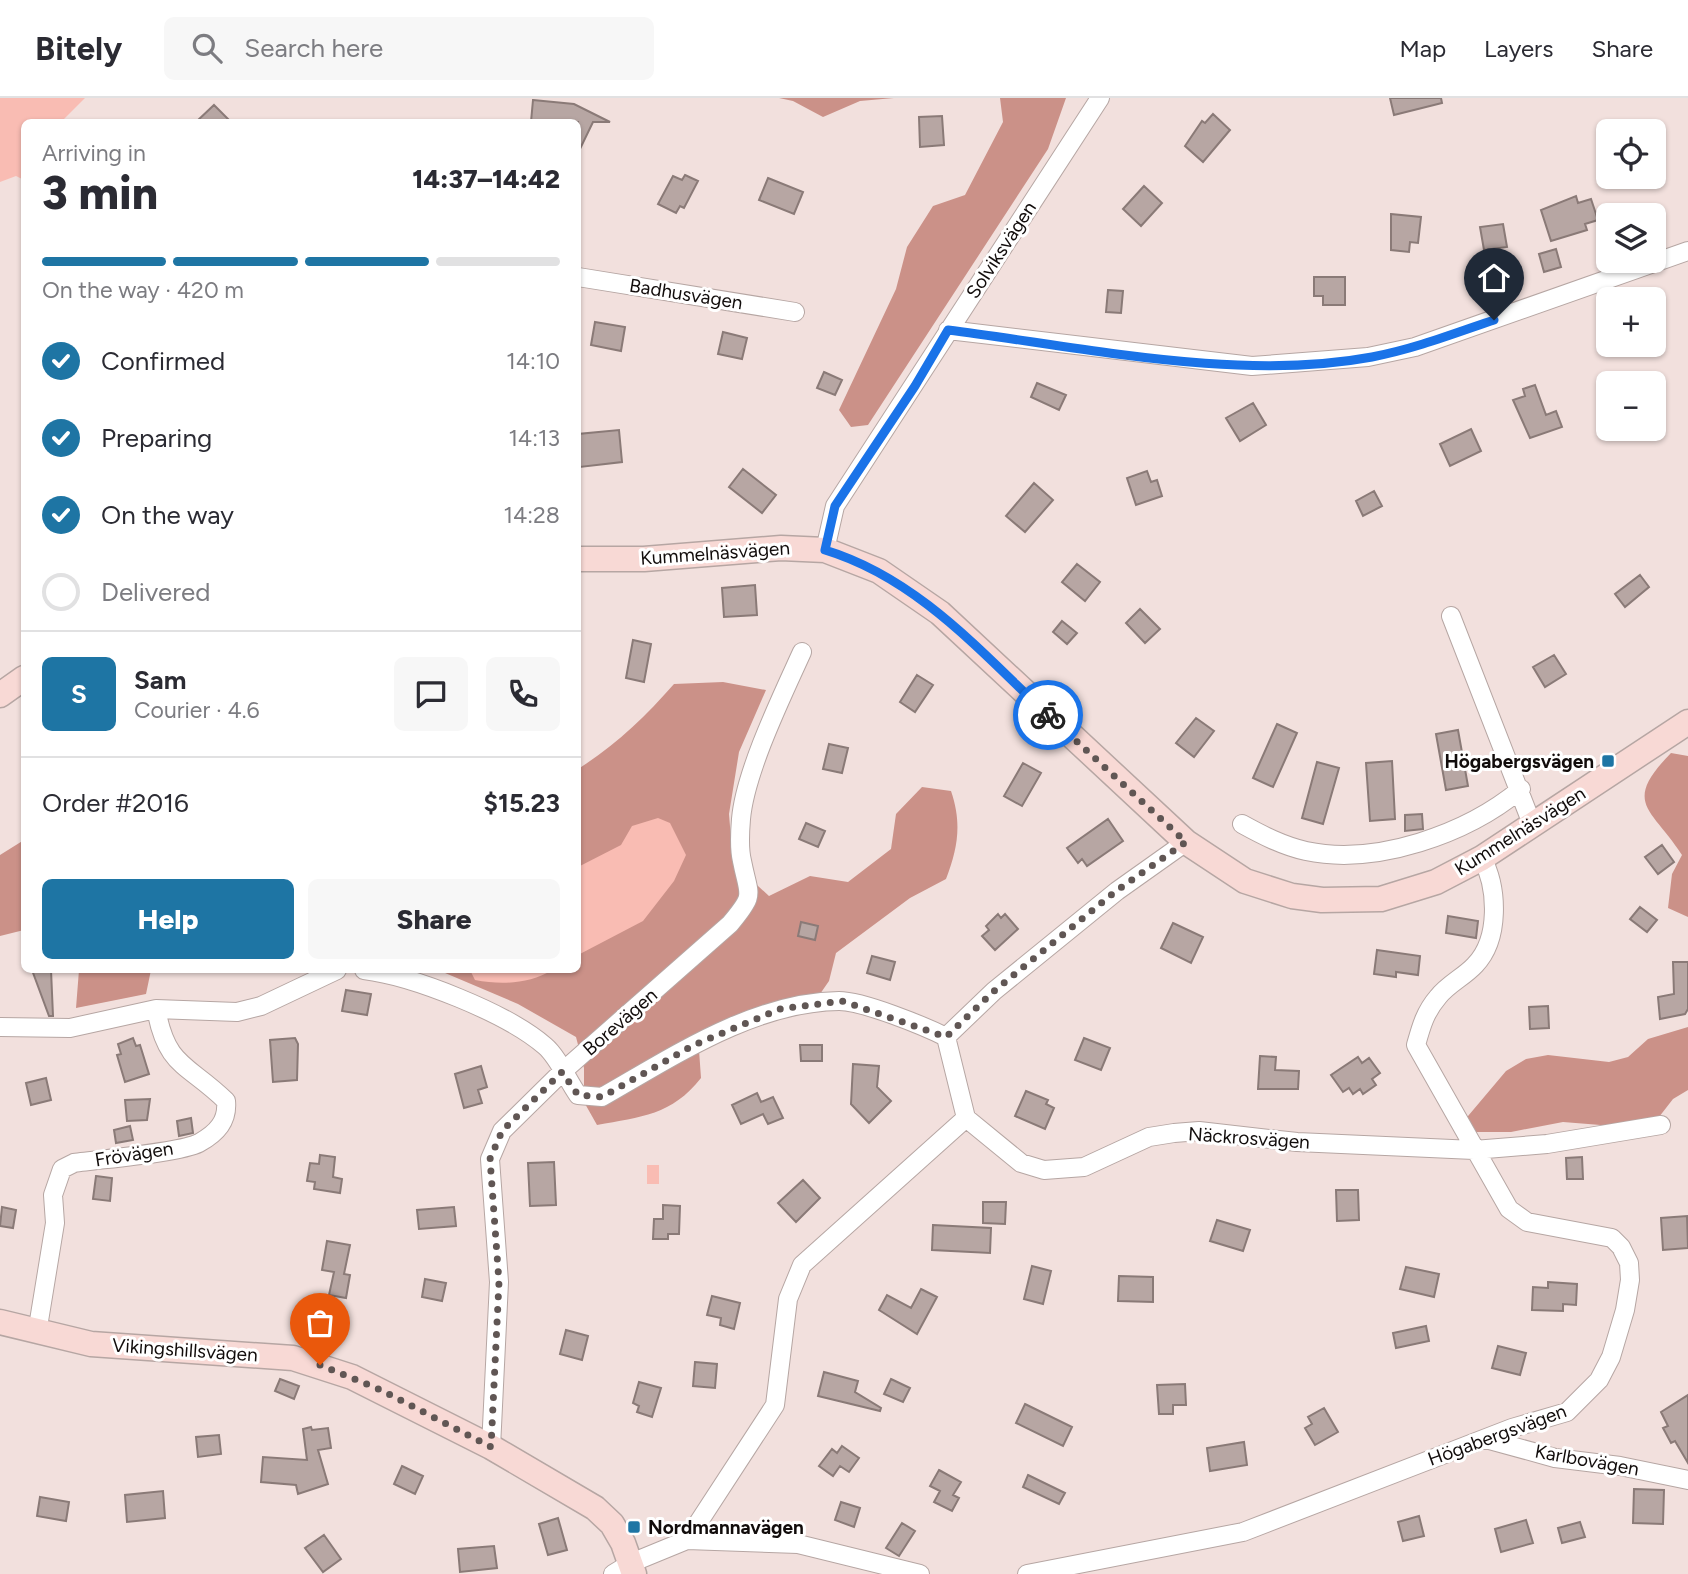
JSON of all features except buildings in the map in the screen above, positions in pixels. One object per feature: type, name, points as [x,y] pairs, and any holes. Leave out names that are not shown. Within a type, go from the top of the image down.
[{"type":"street","name":"Solviksvägen","points":[[825,550],[835,506],[1100,98]]},
{"type":"street","points":[[948,330],[1252,366],[1368,357],[1415,347],[1688,251]]},
{"type":"street","name":"Badhusvägen","points":[[581,276],[795,312]]},
{"type":"street","name":"Kummelnäsvägen","points":[[581,559],[644,559],[781,548],[825,550],[879,571],[940,613],[1186,842],[1245,881],[1263,888],[1322,900],[1381,899],[1436,882],[1482,858],[1688,722]]},
{"type":"street","points":[[1451,616],[1521,789],[1532,824]]},
{"type":"street","name":"Borevägen","points":[[491,1447],[499,1282],[490,1159],[502,1131],[562,1072],[730,924],[746,905],[750,889],[741,860],[741,817],[755,765],[802,652]]},
{"type":"street","points":[[1,693],[21,680]]},
{"type":"street","name":"Kummelnäsvägen","points":[[1242,824],[1275,842],[1305,851],[1327,854],[1380,850],[1446,835],[1476,821],[1521,789]]},
{"type":"street","points":[[946,1037],[994,991],[1116,891],[1186,842]]},
{"type":"street","name":"Högabergsvägen","points":[[1027,1574],[1243,1532],[1512,1428],[1567,1412],[1584,1399],[1599,1380],[1611,1357],[1630,1280],[1629,1263],[1621,1247],[1612,1238],[1527,1222],[1509,1209],[1416,1045],[1423,1017],[1439,994],[1476,965],[1489,944],[1494,909],[1488,869],[1482,858]]},
{"type":"street","points":[[0,1027],[70,1028],[156,1009],[237,1012],[261,1006],[331,973]]},
{"type":"street","points":[[376,973],[426,986],[506,1021],[547,1047],[578,1095],[602,1097],[694,1045],[780,1009],[842,1001],[946,1037]]},
{"type":"street","name":"Frövägen","points":[[37,1333],[54,1234],[53,1195],[62,1170],[74,1163],[197,1144],[217,1131],[227,1115],[226,1101],[206,1082],[176,1062],[161,1035],[156,1009]]},
{"type":"street","points":[[687,1540],[775,1405],[788,1299],[802,1265],[966,1118],[946,1037]]},
{"type":"street","name":"Näckrosvägen","points":[[966,1118],[1021,1163],[1044,1170],[1084,1167],[1149,1137],[1199,1131],[1297,1142],[1474,1150],[1547,1144],[1661,1125]]},
{"type":"street","name":"Vikingshillsvägen","points":[[0,1322],[91,1344],[293,1359],[320,1365],[381,1390],[491,1447],[595,1508],[612,1524],[626,1570]]},
{"type":"street","name":"Karlbovägen","points":[[1486,1439],[1555,1458],[1620,1466],[1688,1480]]},
{"type":"street","points":[[626,1570],[687,1540],[798,1544],[920,1574]]},
{"type":"shaded area","points":[[0,98],[85,98],[64,119],[21,119],[21,178],[16,176],[0,182]]},
{"type":"shaded area","points":[[779,98],[894,98],[860,101],[823,117],[793,101]]},
{"type":"shaded area","points":[[1000,98],[1066,98],[1048,149],[868,425],[851,427],[839,410],[896,289],[907,247],[933,206],[965,195],[1003,122]]},
{"type":"shaded area","points":[[723,682],[766,690],[739,752],[729,814],[733,863],[769,896],[810,876],[848,882],[891,849],[896,814],[922,787],[951,791],[957,814],[957,835],[946,879],[910,898],[836,953],[829,981],[820,994],[778,1001],[698,1036],[701,1078],[679,1100],[642,1116],[597,1125],[584,1102],[584,1068],[576,1037],[518,1004],[445,973],[581,973],[581,767],[629,730],[674,684]]},
{"type":"shaded area","points":[[1671,753],[1688,756],[1688,917],[1668,908],[1672,874],[1682,855],[1646,806],[1647,784]]},
{"type":"shaded area","points":[[658,818],[670,823],[686,855],[674,881],[643,921],[581,953],[581,865],[621,845],[632,826]]},
{"type":"shaded area","points":[[21,842],[21,931],[0,936],[0,855]]},
{"type":"shaded area","points":[[79,973],[150,973],[146,994],[76,1008]]},
{"type":"shaded area","points":[[472,973],[548,973],[524,981],[505,983],[475,980]]},
{"type":"shaded area","points":[[1688,1027],[1688,1090],[1673,1099],[1659,1117],[1613,1126],[1563,1122],[1511,1132],[1474,1132],[1463,1122],[1506,1071],[1526,1059],[1548,1055],[1609,1062],[1628,1057],[1648,1039]]},
{"type":"shaded area","points":[[647,1165],[659,1165],[659,1184],[647,1184]]},
{"type":"way so far","points":[[320,1365],[381,1390],[491,1447],[499,1282],[490,1159],[502,1131],[562,1072],[578,1095],[602,1097],[694,1045],[780,1009],[842,1001],[887,1014],[946,1037],[994,991],[1116,891],[1186,842],[1048,715]]},
{"type":"place","name":"Högabergsvägen","points":[[1608,761]]},
{"type":"place","name":"Nordmannavägen","points":[[634,1527]]},
{"type":"route","points":[[1048,715],[940,613],[909,589],[853,558],[825,550],[835,506],[915,386],[948,330],[1252,366],[1368,357],[1415,347],[1494,320]]}]
